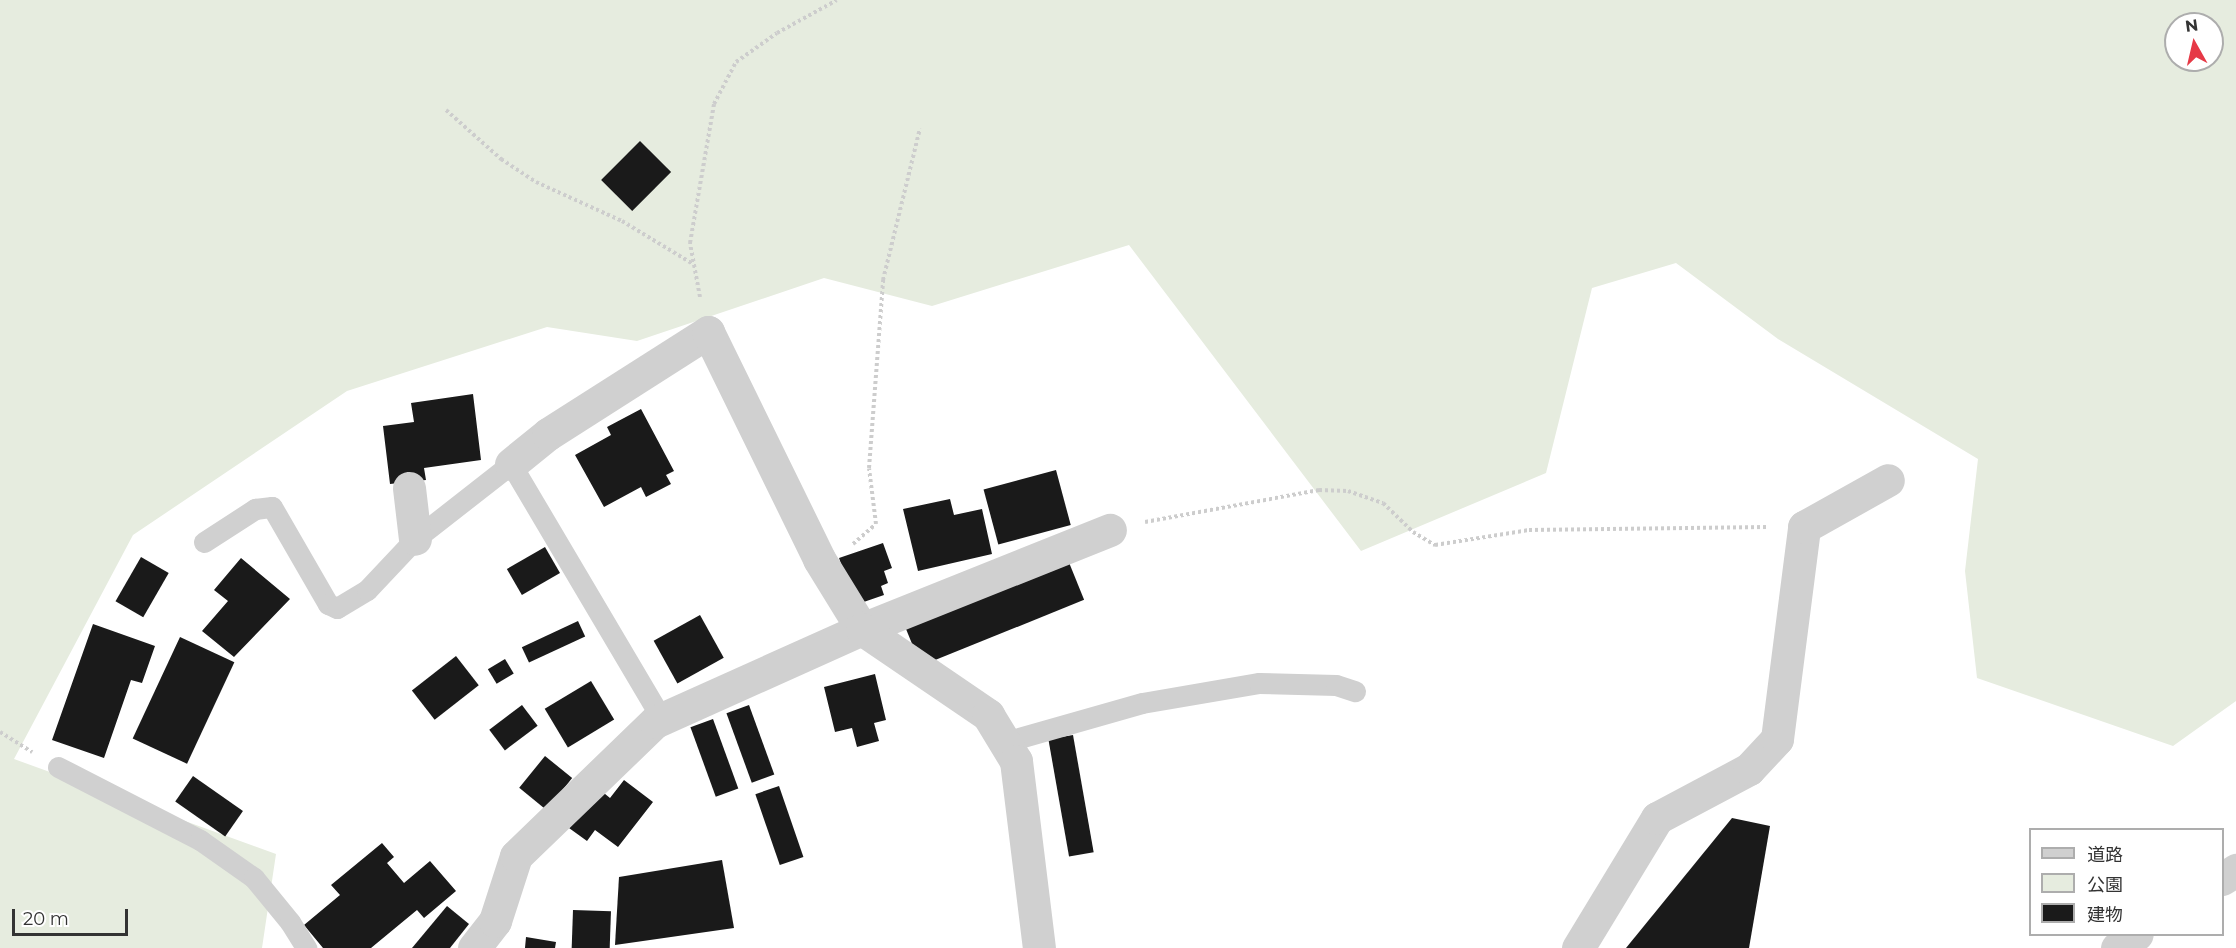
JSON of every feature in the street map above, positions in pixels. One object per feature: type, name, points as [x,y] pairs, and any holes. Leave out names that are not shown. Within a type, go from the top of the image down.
[{"type":"street","points":[[511,464],[548,434],[708,332],[819,559],[862,629],[988,715],[1016,762],[1039,948]]},
{"type":"street","points":[[1578,948],[1657,818],[1749,769],[1777,739],[1804,527],[1888,480]]},
{"type":"street","points":[[409,488],[415,539]]},
{"type":"street","points":[[474,948],[495,921],[516,856],[662,719],[862,629],[1110,530]]},
{"type":"street","points":[[2116,948],[2134,936]]},
{"type":"lane","points":[[204,542],[255,509],[272,507],[328,604],[337,608],[368,590],[415,539],[511,464],[662,719]]},
{"type":"lane","points":[[1005,742],[1142,703],[1259,683],[1336,686],[1355,691]]},
{"type":"lane","points":[[58,767],[200,840],[254,878],[290,922],[306,948]]},
{"type":"path","points":[[708,332],[690,243],[714,104],[736,62],[777,33],[837,0]]},
{"type":"path","points":[[446,110],[501,159],[536,182],[622,221],[693,264]]},
{"type":"path","points":[[819,559],[852,545],[876,524],[869,468],[883,280],[920,128]]},
{"type":"path","points":[[1110,530],[1210,508],[1320,490],[1348,491],[1383,503],[1413,532],[1435,545],[1529,530],[1662,526],[1804,527]]},
{"type":"path","points":[[0,732],[58,767]]},
{"type":"green space","points":[[0,0],[2236,0],[2236,701],[2173,746],[1977,678],[1965,571],[1978,459],[1778,339],[1676,263],[1592,288],[1546,473],[1361,551],[1129,245],[932,306],[824,278],[637,341],[547,327],[347,391],[133,535],[14,759],[276,854],[262,948],[0,948]]},
{"type":"building","points":[[640,141],[671,172],[632,211],[601,180]]},
{"type":"building","points":[[473,394],[481,460],[424,468],[426,480],[390,484],[383,426],[414,422],[411,403]]},
{"type":"building","points":[[641,409],[674,471],[666,475],[671,484],[646,497],[641,487],[604,507],[575,455],[611,435],[607,427]]},
{"type":"building","points":[[1056,470],[1071,525],[998,544],[984,489]]},
{"type":"building","points":[[950,499],[954,515],[982,509],[992,554],[918,571],[903,509]]},
{"type":"building","points":[[883,543],[892,568],[884,571],[888,583],[881,586],[884,595],[855,605],[839,558]]},
{"type":"building","points":[[545,547],[560,573],[522,595],[507,569]]},
{"type":"building","points":[[141,557],[169,573],[143,617],[116,601]]},
{"type":"building","points":[[241,558],[290,599],[234,657],[202,631],[228,601],[214,590]]},
{"type":"building","points":[[1068,560],[1084,600],[921,666],[905,626]]},
{"type":"building","points":[[700,615],[724,658],[677,684],[654,641]]},
{"type":"building","points":[[578,621],[585,636],[529,663],[522,647]]},
{"type":"building","points":[[93,624],[155,646],[142,683],[131,680],[104,758],[52,740]]},
{"type":"building","points":[[180,637],[234,662],[187,764],[133,739]]},
{"type":"building","points":[[456,656],[479,685],[435,720],[412,690]]},
{"type":"building","points":[[505,659],[514,674],[497,684],[488,669]]},
{"type":"building","points":[[875,674],[886,720],[874,723],[879,741],[857,747],[852,728],[835,732],[824,687]]},
{"type":"building","points":[[591,681],[614,720],[568,747],[545,709]]},
{"type":"building","points":[[522,705],[538,726],[505,750],[489,730]]},
{"type":"building","points":[[749,705],[774,775],[752,783],[726,713]]},
{"type":"building","points":[[713,719],[738,789],[716,797],[690,727]]},
{"type":"building","points":[[1073,735],[1094,852],[1069,857],[1048,739]]},
{"type":"building","points":[[545,756],[572,778],[546,810],[519,788]]},
{"type":"building","points":[[193,776],[243,811],[225,836],[175,801]]},
{"type":"building","points":[[624,780],[653,802],[618,847],[595,830],[587,841],[569,828],[599,789],[610,798]]},
{"type":"building","points":[[779,786],[803,857],[780,865],[755,794]]},
{"type":"building","points":[[1732,818],[1770,826],[1749,948],[1626,948]]},
{"type":"building","points":[[382,843],[394,857],[387,863],[404,883],[430,861],[456,891],[424,918],[417,910],[371,948],[323,948],[304,925],[340,895],[331,885]]},
{"type":"building","points":[[722,860],[734,928],[615,945],[619,877]]},
{"type":"building","points":[[447,906],[469,924],[450,948],[412,948]]},
{"type":"building","points":[[573,910],[611,911],[610,948],[572,948]]},
{"type":"building","points":[[526,937],[556,942],[555,948],[525,948]]}]
